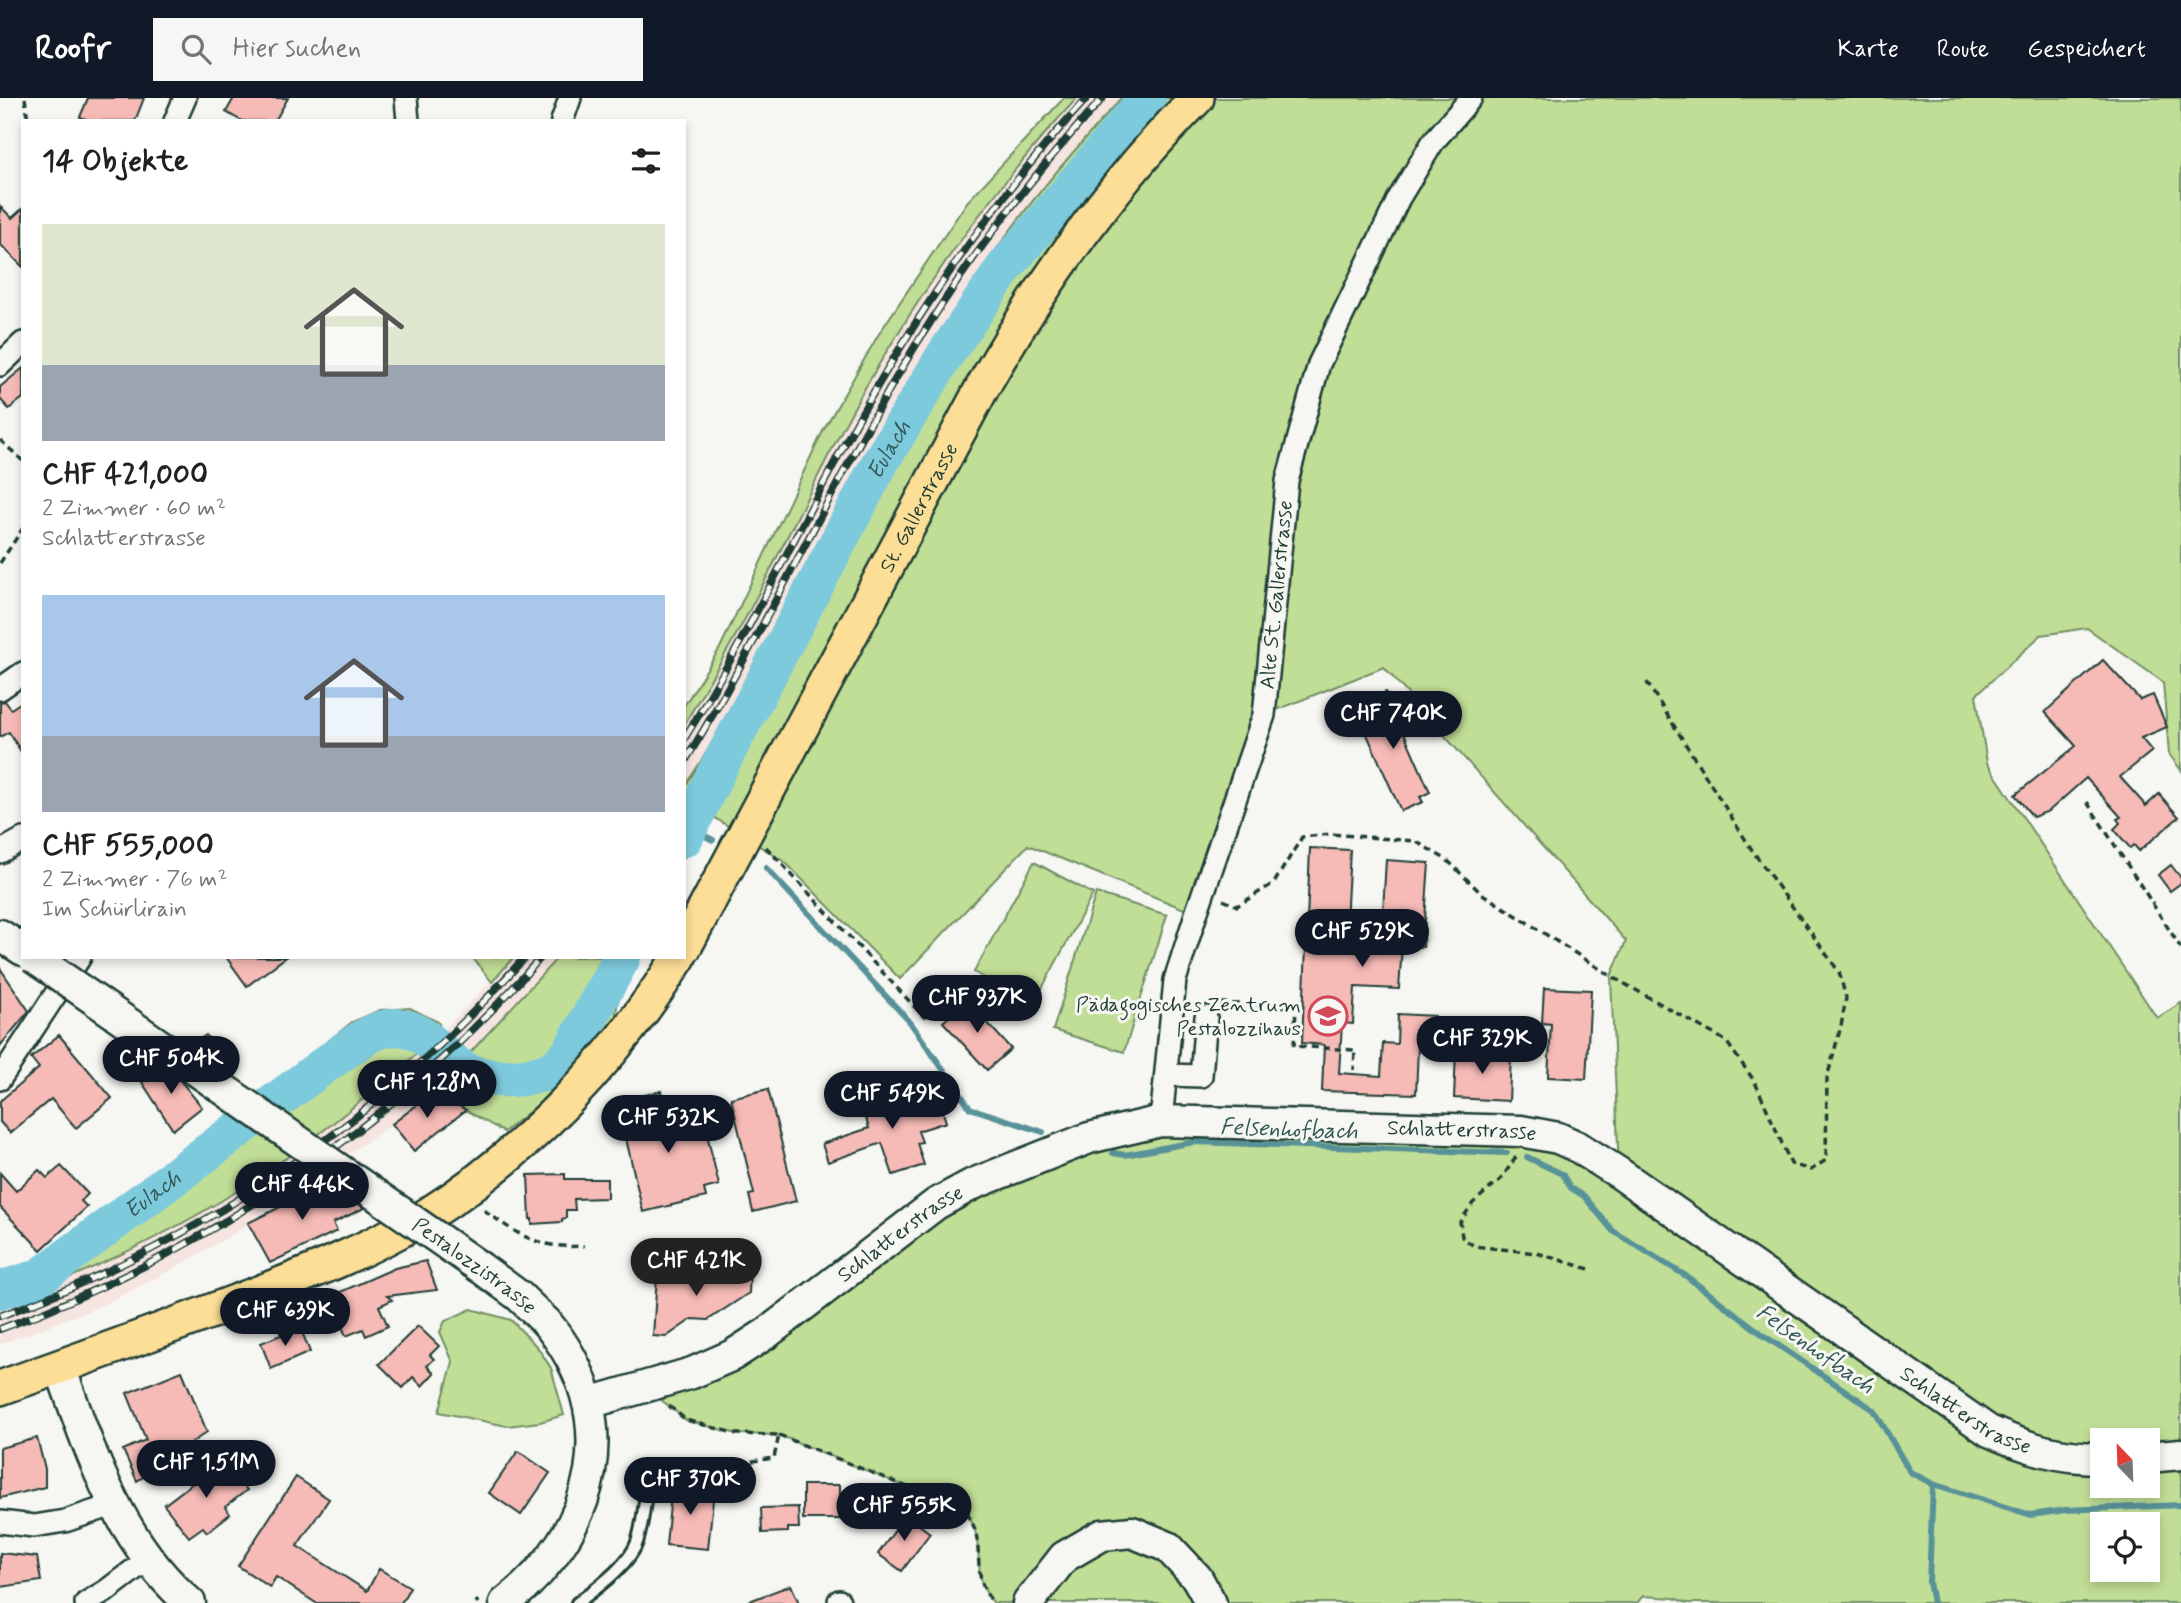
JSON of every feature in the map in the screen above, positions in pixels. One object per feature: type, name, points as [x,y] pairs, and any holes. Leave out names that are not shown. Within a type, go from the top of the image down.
[{"type":"main road","name":"St. Gallerstrasse","points":[[686,944],[1016,328],[1061,261],[1127,173],[1197,98]]},
{"type":"main road","points":[[0,1388],[303,1275],[384,1238],[435,1209],[513,1151],[583,1083],[656,994],[678,959]]},
{"type":"street","points":[[176,119],[185,98]]},
{"type":"street","points":[[406,98],[408,119]]},
{"type":"street","points":[[563,119],[570,98]]},
{"type":"street","name":"Alte St. Gallerstrasse","points":[[1161,1121],[1175,980],[1264,715],[1287,481],[1319,364],[1399,198],[1433,142],[1471,98]]},
{"type":"street","points":[[0,365],[21,345]]},
{"type":"street","points":[[0,689],[21,674]]},
{"type":"street","points":[[0,852],[21,840]]},
{"type":"street","points":[[0,935],[21,949]]},
{"type":"street","name":"Pestalozzistrasse","points":[[36,959],[519,1296],[546,1322],[573,1360],[589,1403],[593,1429],[592,1462],[584,1499],[563,1541],[544,1567],[486,1602]]},
{"type":"street","points":[[0,1079],[79,959]]},
{"type":"street","points":[[1166,1075],[1201,1076],[1206,1017]]},
{"type":"street","name":"Schlatterstrasse","points":[[589,1403],[692,1373],[733,1355],[767,1334],[936,1204],[973,1184],[1089,1138],[1161,1121],[1521,1131],[1558,1138],[1578,1147],[1619,1173],[1989,1431],[2025,1447],[2077,1458],[2090,1458]]},
{"type":"street","points":[[60,1367],[114,1505],[148,1559],[190,1603]]},
{"type":"street","points":[[2160,1456],[2181,1454]]},
{"type":"street","points":[[0,1522],[34,1526],[65,1521],[114,1505]]},
{"type":"street","points":[[1028,1603],[1064,1557],[1102,1535],[1132,1532],[1168,1547],[1197,1578],[1211,1603]]},
{"type":"street","points":[[86,1603],[148,1559]]},
{"type":"lane","points":[[578,1603],[622,1564],[638,1541],[648,1478]]},
{"type":"path","points":[[25,98],[28,119]]},
{"type":"path","points":[[0,440],[21,459]]},
{"type":"path","points":[[0,563],[21,531]]},
{"type":"path","points":[[1203,892],[1237,906],[1274,883],[1302,837],[1331,834],[1415,841],[1447,860],[1481,893],[1611,976],[1726,1041],[1755,1082],[1791,1164],[1811,1170],[1826,1160],[1827,1078],[1846,998],[1839,972],[1752,850],[1646,681]]},
{"type":"path","points":[[2087,802],[2181,948]]},
{"type":"path","points":[[745,836],[770,849],[925,1018]]},
{"type":"path","points":[[1252,1005],[1296,1007],[1294,1046],[1355,1050],[1354,1070]]},
{"type":"path","points":[[1521,1131],[1518,1156],[1501,1179],[1473,1203],[1460,1222],[1462,1237],[1474,1246],[1536,1253],[1589,1269]]},
{"type":"path","points":[[475,1204],[529,1240],[564,1247],[584,1245]]},
{"type":"path","points":[[668,1405],[686,1420],[737,1434],[779,1435],[966,1511],[975,1528],[980,1580],[994,1603]]},
{"type":"path","points":[[676,1472],[774,1458],[779,1435]]},
{"type":"shaded area","points":[[1077,98],[1122,98],[1068,157],[1005,236],[948,319],[904,390],[711,745],[686,785],[686,722],[740,627],[809,491],[866,387],[919,300],[978,215]]},
{"type":"shaded area","points":[[512,959],[556,959],[434,1092],[235,1233],[101,1306],[0,1344],[0,1305],[85,1271],[152,1239],[216,1203],[295,1153],[370,1095],[442,1032]]},
{"type":"green space","points":[[1064,98],[1077,98],[990,201],[937,274],[888,349],[833,448],[740,628],[686,722],[686,703],[720,648],[823,431],[880,332],[967,202]]},
{"type":"green space","points":[[1122,98],[2181,98],[2181,770],[2169,754],[2163,682],[2087,628],[2041,635],[1976,695],[1987,763],[2157,1018],[2181,1003],[2181,1603],[1687,1603],[1674,1598],[1643,1596],[1637,1603],[994,1603],[983,1586],[977,1537],[966,1511],[779,1435],[737,1434],[686,1420],[659,1398],[936,1204],[1161,1121],[1521,1131],[1619,1172],[1611,976],[1626,941],[1384,667],[1264,715],[1196,914],[1028,845],[900,979],[785,862],[707,813],[686,854],[686,785],[711,745],[886,421],[964,296],[1048,182]]},
{"type":"green space","points":[[1034,862],[1093,894],[1033,1005],[974,972]]},
{"type":"green space","points":[[1096,893],[1167,915],[1124,1052],[1053,1030]]},
{"type":"green space","points":[[474,959],[512,959],[492,982]]},
{"type":"green space","points":[[556,959],[635,959],[619,993],[615,1020],[540,1103],[504,1132],[434,1092]]},
{"type":"green space","points":[[410,1008],[438,1022],[442,1032],[334,1123],[268,1171],[210,1207],[120,1255],[57,1283],[48,1262],[168,1173],[165,1168],[265,1094],[267,1089],[352,1022],[380,1010]]},
{"type":"green space","points":[[471,1309],[511,1320],[538,1348],[551,1368],[564,1415],[540,1422],[507,1426],[439,1412],[453,1362],[440,1332],[445,1321]]},
{"type":"building","points":[[88,98],[144,98],[136,119],[80,117]]},
{"type":"building","points":[[234,98],[288,98],[276,119],[238,119],[226,112]]},
{"type":"building","points":[[0,206],[12,218],[21,210],[21,265],[0,244]]},
{"type":"building","points":[[21,370],[21,400],[9,409],[0,399],[0,387]]},
{"type":"building","points":[[2103,660],[2140,700],[2153,695],[2167,727],[2141,738],[2152,751],[2120,777],[2146,806],[2159,794],[2179,817],[2139,851],[2134,845],[2130,848],[2114,829],[2120,823],[2117,819],[2121,817],[2086,778],[2049,811],[2033,817],[2015,795],[2076,746],[2045,712]]},
{"type":"building","points":[[1386,692],[1430,792],[1420,797],[1423,802],[1401,811],[1354,705]]},
{"type":"building","points":[[5,701],[11,709],[21,702],[21,752],[9,732],[0,737],[0,702]]},
{"type":"building","points":[[1310,848],[1350,850],[1345,941],[1381,944],[1386,860],[1429,863],[1423,947],[1402,946],[1399,989],[1355,987],[1353,1024],[1342,1023],[1339,1073],[1381,1076],[1383,1043],[1397,1044],[1398,1014],[1435,1016],[1433,1048],[1418,1047],[1416,1094],[1322,1091],[1324,1045],[1302,1043]]},
{"type":"building","points":[[2171,865],[2181,878],[2181,883],[2170,891],[2158,875]]},
{"type":"building","points":[[227,959],[283,959],[247,986]]},
{"type":"building","points":[[0,968],[29,1011],[0,1046]]},
{"type":"building","points":[[1544,988],[1591,990],[1586,1079],[1548,1077],[1551,1024],[1542,1023]]},
{"type":"building","points":[[967,1000],[1011,1049],[987,1070],[943,1022]]},
{"type":"building","points":[[59,1035],[112,1098],[76,1128],[51,1099],[10,1133],[0,1122],[0,1101],[39,1068],[31,1058]]},
{"type":"building","points":[[206,1035],[216,1048],[205,1055],[191,1045]]},
{"type":"building","points":[[1456,1052],[1511,1055],[1509,1101],[1454,1098]]},
{"type":"building","points":[[160,1066],[179,1079],[202,1107],[173,1130],[140,1079]]},
{"type":"building","points":[[915,1082],[925,1111],[941,1106],[946,1122],[918,1131],[922,1142],[917,1143],[924,1165],[893,1175],[882,1143],[828,1162],[822,1144],[869,1128],[863,1109],[902,1097],[899,1088]]},
{"type":"building","points":[[768,1089],[796,1201],[753,1212],[749,1195],[754,1194],[731,1098]]},
{"type":"building","points":[[661,1091],[665,1107],[684,1102],[691,1134],[706,1130],[719,1185],[704,1189],[706,1197],[643,1212],[621,1117],[644,1112],[641,1096]]},
{"type":"building","points":[[434,1092],[466,1110],[414,1151],[392,1124]]},
{"type":"building","points":[[61,1166],[88,1194],[81,1201],[87,1207],[41,1250],[0,1207],[0,1173],[16,1191],[39,1170],[47,1178]]},
{"type":"building","points":[[565,1174],[565,1179],[607,1179],[607,1198],[574,1199],[575,1210],[566,1210],[566,1218],[562,1219],[562,1222],[532,1224],[528,1175]]},
{"type":"building","points":[[332,1186],[364,1208],[333,1223],[337,1231],[270,1263],[248,1223],[316,1189],[318,1192]]},
{"type":"building","points":[[426,1261],[437,1290],[387,1296],[392,1300],[379,1306],[388,1326],[366,1336],[363,1329],[346,1336],[329,1297],[395,1268]]},
{"type":"building","points":[[723,1270],[750,1272],[749,1293],[708,1320],[692,1319],[666,1337],[653,1336],[657,1276],[694,1278],[694,1273],[722,1275]]},
{"type":"building","points":[[418,1326],[439,1346],[430,1355],[434,1359],[427,1366],[434,1373],[422,1386],[413,1377],[403,1388],[379,1364]]},
{"type":"building","points":[[300,1327],[310,1352],[271,1369],[261,1343]]},
{"type":"building","points":[[182,1371],[207,1432],[137,1481],[123,1450],[146,1440],[127,1393]]},
{"type":"building","points":[[37,1438],[45,1469],[45,1487],[0,1498],[0,1448]]},
{"type":"building","points":[[518,1451],[550,1473],[521,1515],[489,1493]]},
{"type":"building","points":[[223,1460],[247,1490],[225,1507],[230,1514],[207,1532],[203,1527],[189,1537],[164,1505]]},
{"type":"building","points":[[296,1477],[329,1499],[297,1546],[367,1591],[379,1569],[410,1587],[401,1603],[316,1603],[276,1577],[270,1587],[238,1566]]},
{"type":"building","points":[[672,1485],[714,1490],[708,1549],[666,1545]]},
{"type":"building","points":[[803,1485],[840,1485],[840,1496],[848,1496],[849,1519],[803,1519]]},
{"type":"building","points":[[798,1507],[799,1528],[788,1528],[788,1532],[762,1533],[761,1508]]},
{"type":"building","points":[[906,1515],[930,1533],[902,1571],[878,1554]]},
{"type":"building","points":[[0,1553],[37,1557],[41,1581],[0,1587]]},
{"type":"building","points":[[791,1585],[799,1603],[747,1602]]},
{"type":"waterway","name":"Eulach","points":[[686,834],[881,461],[945,355],[1005,267],[1147,98]]},
{"type":"waterway","name":"Felsenhofbach","points":[[689,828],[713,840]]},
{"type":"waterway","name":"Felsenhofbach","points":[[766,868],[910,1022],[970,1108],[1043,1132]]},
{"type":"waterway","name":"Eulach","points":[[0,1290],[39,1278],[330,1061],[379,1030],[397,1027],[418,1033],[461,1068],[476,1075],[510,1078],[550,1071],[570,1053],[621,959]]},
{"type":"waterway","name":"Felsenhofbach","points":[[1113,1153],[1125,1155],[1194,1142],[1507,1153]]},
{"type":"waterway","name":"Felsenhofbach","points":[[1527,1157],[1562,1174],[1571,1188],[1584,1196],[1613,1231],[1686,1276],[1766,1337],[1874,1410],[1910,1472],[1933,1484],[2031,1515],[2065,1510],[2181,1505]]},
{"type":"waterway","points":[[1933,1484],[1929,1582],[1933,1603]]},
{"type":"railway","points":[[686,736],[728,665],[849,436],[901,346],[988,218],[1087,98]]},
{"type":"railway","points":[[686,760],[739,669],[866,430],[916,345],[990,234],[1103,98]]},
{"type":"railway","points":[[0,1316],[75,1286],[147,1251],[217,1212],[285,1169],[350,1122],[411,1071],[470,1016],[523,959]]},
{"type":"railway","points":[[0,1329],[77,1298],[152,1262],[224,1222],[294,1177],[360,1128],[424,1075],[484,1018],[539,959]]},
{"type":"place","name":"Pädagogisches Zentrum Pestalozzihaus","points":[[1328,1016]]}]
